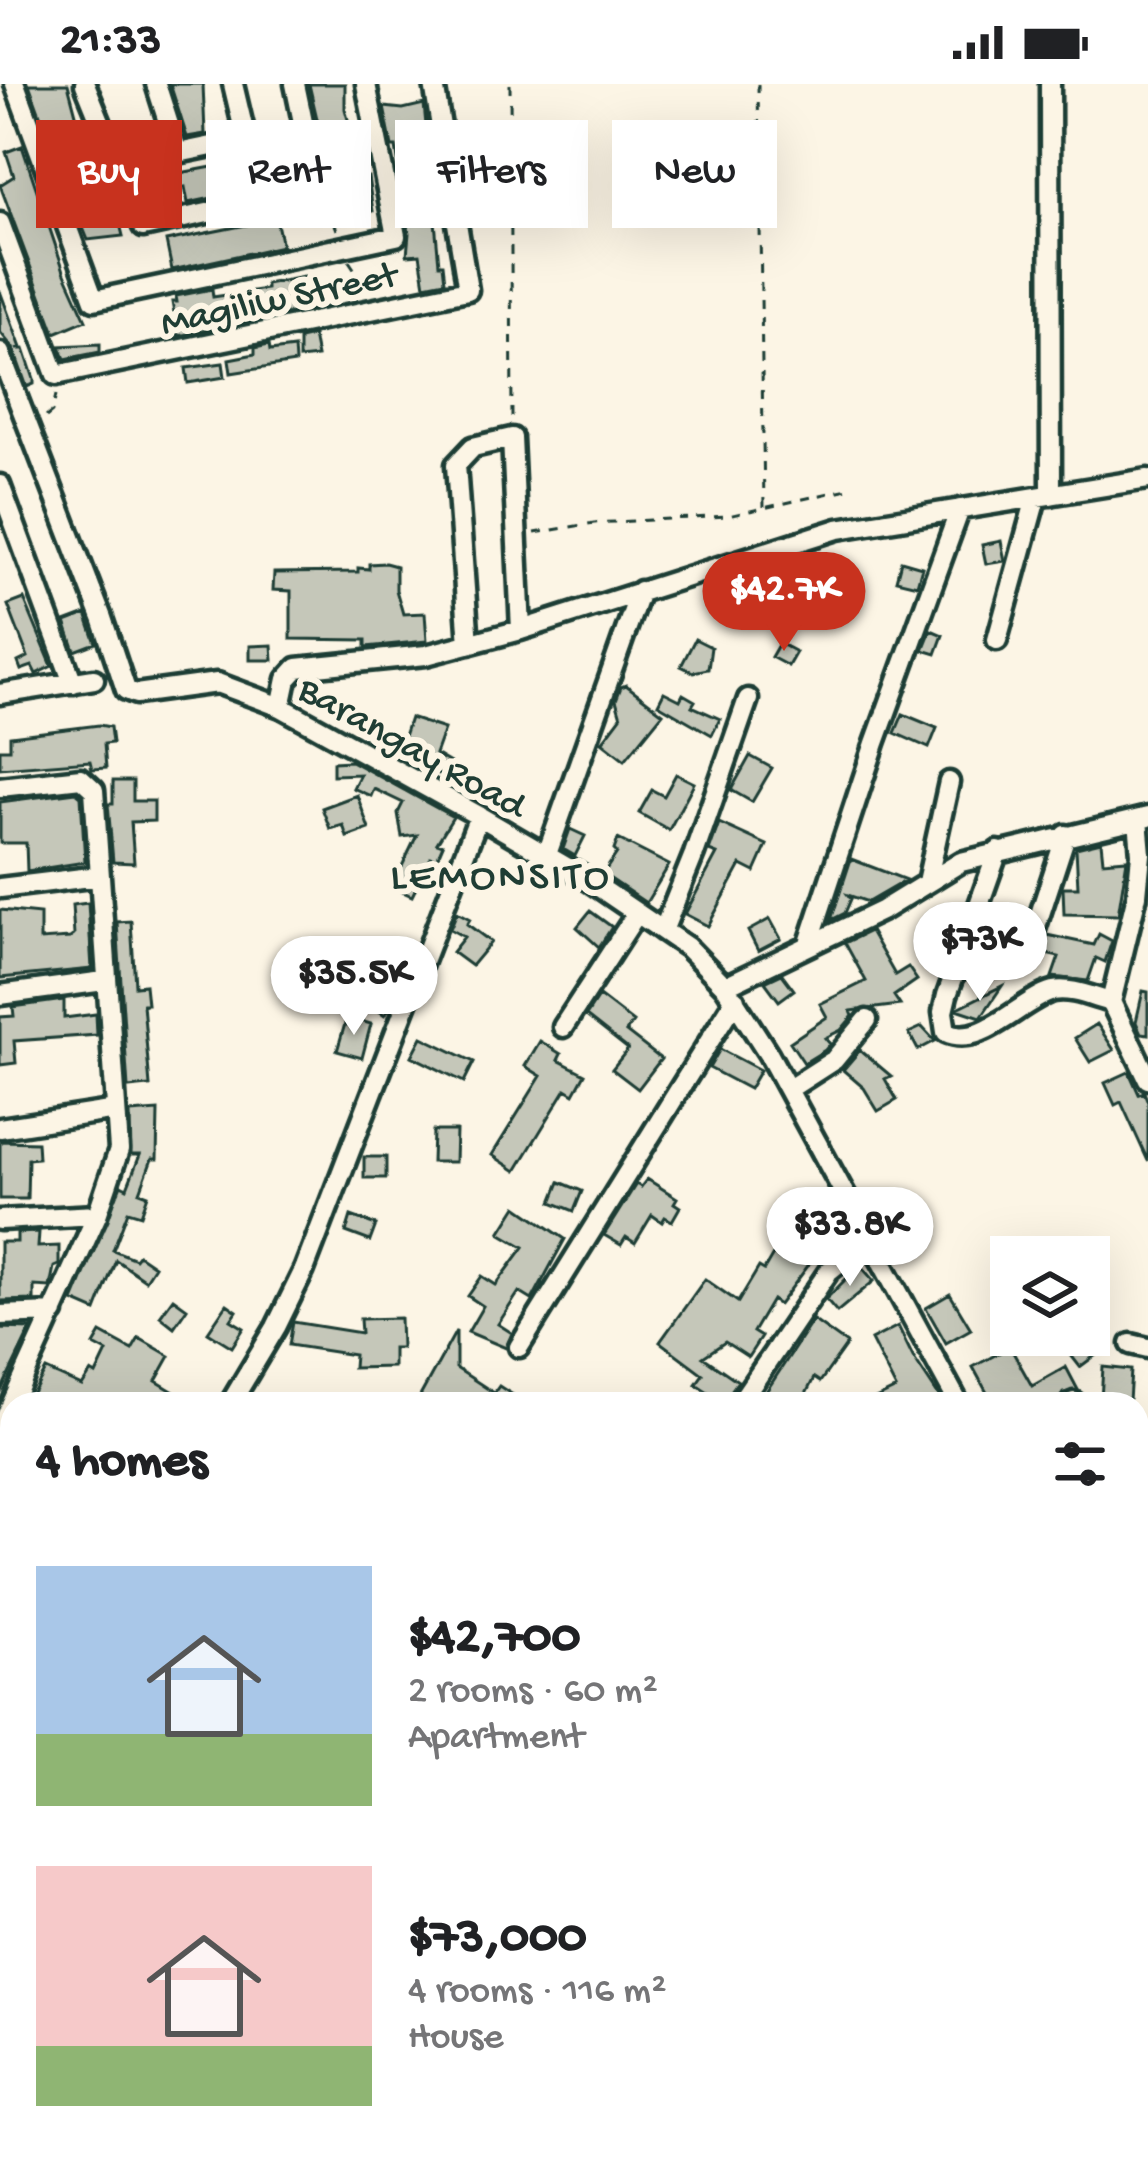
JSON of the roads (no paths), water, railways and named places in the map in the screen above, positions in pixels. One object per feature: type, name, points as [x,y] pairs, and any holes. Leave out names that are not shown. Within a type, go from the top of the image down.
[{"type":"street","points":[[15,84],[94,300],[396,236],[366,84]]},
{"type":"street","points":[[85,84],[143,226],[317,189],[295,84]]},
{"type":"street","points":[[156,84],[178,153],[246,139],[233,84]]},
{"type":"street","name":"Magiliw Street","points":[[0,223],[56,375],[468,290],[434,84]]},
{"type":"street","points":[[997,640],[1044,496],[1050,84]]},
{"type":"street","name":"Barangay Road","points":[[0,353],[126,690],[136,694],[217,683],[281,707],[546,856],[698,957],[730,993],[789,1089],[952,1392]]},
{"type":"street","points":[[469,644],[456,464],[473,447],[512,438],[521,630]]},
{"type":"street","points":[[281,707],[287,679],[297,668],[392,661],[469,644],[838,530],[1148,479]]},
{"type":"street","points":[[0,485],[73,683]]},
{"type":"street","points":[[809,943],[875,743],[961,509]]},
{"type":"street","points":[[546,856],[640,591]]},
{"type":"street","points":[[0,671],[4,693],[94,680]]},
{"type":"street","points":[[663,931],[748,700]]},
{"type":"street","points":[[0,787],[67,778],[90,782],[97,801],[104,981],[116,1110],[117,1164],[18,1392]]},
{"type":"street","points":[[927,882],[949,782]]},
{"type":"street","points":[[237,1392],[304,1270],[479,816]]},
{"type":"street","points":[[518,1347],[730,993],[809,943],[883,910],[961,862],[1143,819],[1136,895],[1111,1002],[1148,1077]]},
{"type":"street","points":[[1025,960],[1066,835]]},
{"type":"street","points":[[998,851],[947,995],[946,1032],[963,1036],[980,1030],[1058,990],[1111,1002]]},
{"type":"street","points":[[0,889],[98,876]]},
{"type":"street","points":[[563,1027],[637,913]]},
{"type":"street","points":[[0,995],[104,981]]},
{"type":"street","points":[[789,1089],[834,1060],[867,1021]]},
{"type":"street","points":[[0,1128],[116,1110]]},
{"type":"street","points":[[0,1220],[98,1215]]},
{"type":"street","points":[[747,1392],[829,1271],[869,1239]]},
{"type":"street","points":[[0,1315],[54,1313]]},
{"type":"district","name":"LEMONSITO","points":[[501,872]]}]
